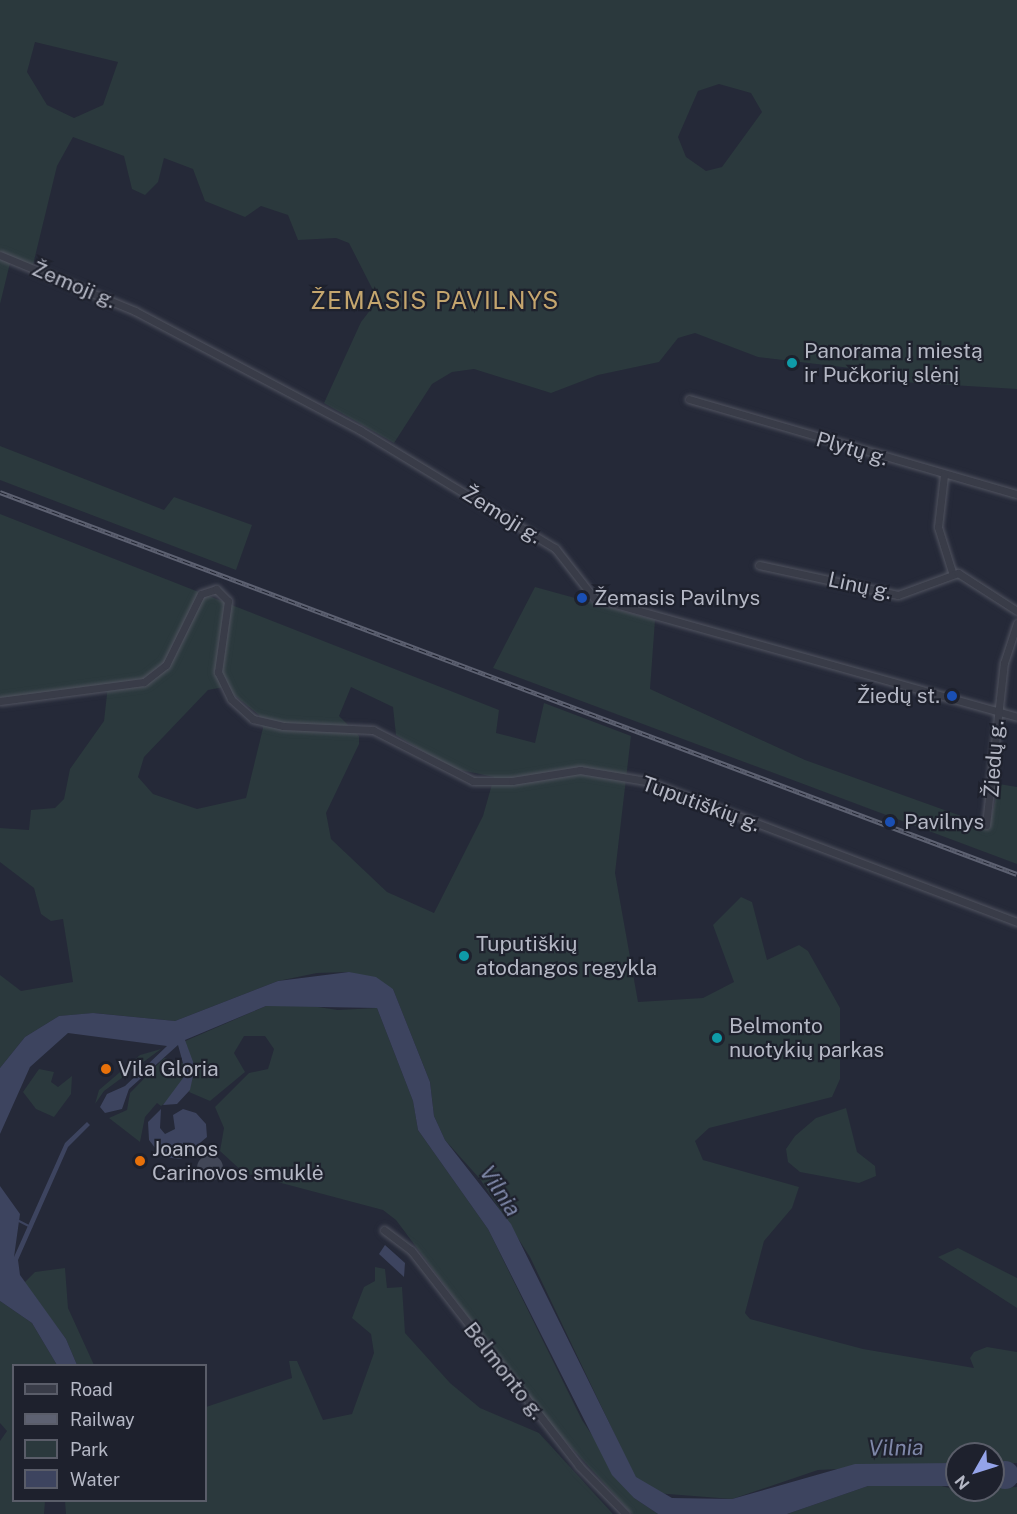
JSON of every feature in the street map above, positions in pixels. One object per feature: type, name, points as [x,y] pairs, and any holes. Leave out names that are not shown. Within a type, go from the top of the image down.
[{"type":"street","name":"Žemoji g.","points":[[0,255],[135,310],[360,429],[555,548],[594,598],[1017,717]]},
{"type":"street","name":"Plytų g.","points":[[689,399],[944,475],[1017,494]]},
{"type":"street","points":[[944,475],[938,527],[952,572],[1017,610]]},
{"type":"street","name":"Linų g.","points":[[759,565],[905,595],[952,572]]},
{"type":"street","name":"Tuputiškių g.","points":[[0,701],[129,686],[153,676],[176,650],[201,594],[216,589],[228,601],[218,672],[231,699],[253,719],[283,726],[373,730],[472,780],[512,781],[580,771],[646,781],[1017,922]]},
{"type":"street","name":"Žiedų g.","points":[[986,825],[1007,645],[1017,623]]},
{"type":"street","name":"Belmonto g.","points":[[384,1230],[411,1250],[579,1466],[626,1514]]},
{"type":"green space","points":[[0,0],[1017,0],[1017,389],[902,382],[867,370],[758,357],[695,333],[678,338],[659,362],[598,375],[551,393],[474,369],[452,372],[432,384],[394,443],[324,403],[361,322],[378,300],[349,243],[336,238],[298,240],[288,215],[261,206],[245,217],[205,201],[193,169],[164,158],[158,182],[145,195],[132,189],[124,156],[73,137],[57,166],[32,269],[10,263],[0,304]],"holes":[[[35,42],[118,62],[103,105],[74,118],[47,105],[27,72]],[[719,84],[751,93],[762,112],[722,167],[706,171],[686,157],[678,137],[698,91]]]},
{"type":"green space","points":[[0,446],[164,510],[174,497],[252,525],[236,570],[0,480]]},
{"type":"green space","points":[[0,514],[499,710],[496,733],[535,743],[544,703],[631,736],[615,873],[638,1002],[703,998],[734,982],[713,925],[741,897],[752,902],[767,960],[799,945],[808,951],[840,1008],[840,1079],[832,1097],[709,1128],[695,1141],[703,1160],[799,1187],[792,1208],[764,1241],[745,1313],[750,1319],[863,1349],[974,1368],[970,1358],[974,1352],[987,1347],[1017,1352],[1017,1463],[1005,1463],[1005,1442],[945,1442],[945,1464],[818,1470],[732,1499],[655,1493],[635,1477],[530,1257],[480,1179],[445,1140],[434,1116],[430,1082],[393,989],[349,972],[317,973],[278,981],[175,1021],[94,1013],[59,1016],[25,1037],[0,1068],[0,975],[21,991],[73,982],[63,919],[51,921],[41,914],[34,888],[0,862],[0,828],[29,830],[31,810],[55,808],[64,799],[70,769],[104,721],[108,685],[0,698]],"holes":[[[224,687],[259,715],[263,728],[246,798],[197,809],[153,794],[138,777],[144,757],[208,690]],[[351,687],[393,707],[396,735],[451,768],[494,777],[483,816],[434,913],[387,892],[331,839],[326,813],[359,744],[359,736],[339,716]]]},
{"type":"green space","points":[[535,587],[655,620],[650,689],[805,760],[989,826],[999,784],[1017,787],[1017,864],[493,668]]},
{"type":"green space","points":[[291,1003],[338,1010],[377,1008],[413,1101],[418,1130],[488,1229],[582,1420],[634,1498],[658,1514],[632,1514],[541,1414],[396,1220],[383,1210],[244,1173],[220,1151],[224,1128],[215,1107],[249,1073],[268,1069],[274,1049],[265,1036],[244,1036],[234,1053],[245,1072],[210,1101],[189,1092],[194,1070],[183,1042],[266,1006]]},
{"type":"green space","points":[[161,1049],[104,1091],[95,1104],[99,1090],[140,1055]]},
{"type":"green space","points":[[164,1058],[187,1064],[186,1074],[172,1098],[161,1106],[157,1103],[145,1117],[140,1142],[109,1118],[127,1110],[130,1093]]},
{"type":"green space","points":[[39,1069],[54,1072],[51,1082],[58,1087],[72,1076],[71,1094],[54,1117],[36,1109],[23,1092]]},
{"type":"green space","points":[[846,1108],[857,1152],[875,1166],[876,1176],[859,1183],[800,1172],[788,1162],[786,1149],[795,1136],[816,1118]]},
{"type":"green space","points":[[958,1248],[1017,1278],[1017,1308],[938,1257]]},
{"type":"green space","points":[[375,1267],[385,1269],[387,1288],[402,1287],[405,1333],[450,1383],[480,1408],[539,1433],[613,1514],[66,1514],[65,1502],[207,1502],[207,1407],[292,1378],[289,1361],[297,1361],[323,1420],[352,1414],[374,1353],[371,1334],[352,1318],[364,1287],[375,1281]]},
{"type":"green space","points":[[65,1268],[68,1308],[94,1364],[77,1364],[66,1339],[24,1283],[35,1272]]},
{"type":"green space","points":[[0,1301],[32,1323],[56,1364],[12,1364],[12,1502],[45,1502],[44,1514],[0,1514],[0,1441],[7,1431],[0,1423]]},
{"type":"green space","points":[[934,1484],[945,1487],[945,1502],[1005,1502],[1005,1488],[1017,1487],[1017,1514],[787,1514],[868,1486]]},
{"type":"water","points":[[349,972],[376,977],[393,989],[430,1082],[434,1116],[445,1140],[511,1224],[636,1477],[672,1498],[732,1499],[855,1464],[945,1463],[945,1486],[868,1486],[787,1514],[658,1514],[634,1498],[612,1475],[488,1229],[418,1130],[413,1101],[377,1008],[266,1006],[185,1040],[195,1067],[190,1090],[177,1104],[163,1105],[186,1074],[178,1045],[129,1089],[122,1109],[105,1113],[100,1107],[107,1094],[125,1086],[167,1046],[68,1033],[30,1067],[0,1134],[0,1068],[25,1037],[59,1016],[93,1013],[175,1021],[278,981]]},
{"type":"water","points":[[161,1109],[160,1128],[165,1134],[175,1129],[173,1115],[183,1109],[196,1113],[206,1124],[207,1137],[181,1159],[162,1157],[149,1140],[148,1122]]},
{"type":"water","points":[[87,1122],[90,1125],[68,1147],[18,1260],[20,1275],[66,1339],[77,1364],[56,1364],[32,1323],[0,1301],[0,1186],[20,1214],[14,1257],[65,1143]]},
{"type":"water","points":[[385,1245],[405,1263],[404,1277],[379,1254]]},
{"type":"water","points":[[1005,1461],[1010,1462],[1018,1470],[1018,1480],[1015,1485],[1005,1489]]},
{"type":"building","points":[[210,1155],[219,1159],[223,1168],[219,1177],[210,1181],[201,1177],[197,1168],[201,1159]]},
{"type":"waterway","points":[[17,1220],[31,1227]]},
{"type":"railway","points":[[0,492],[1017,874]]},
{"type":"place","name":"Panorama į miestą ir Pučkorių slėnį","points":[[792,363]]},
{"type":"place","name":"Žemasis Pavilnys","points":[[582,598]]},
{"type":"place","name":"Žiedų st.","points":[[952,696]]},
{"type":"place","name":"Pavilnys","points":[[890,822]]},
{"type":"place","name":"Tuputiškių atodangos regykla","points":[[464,956]]},
{"type":"place","name":"Belmonto nuotykių parkas","points":[[717,1038]]},
{"type":"place","name":"Vila Gloria","points":[[106,1069]]},
{"type":"place","name":"Joanos Carinovos smuklė","points":[[140,1161]]},
{"type":"district","name":"ŽEMASIS PAVILNYS","points":[[435,301]]},
{"type":"water label","name":"Vilnia","points":[[500,1191]]},
{"type":"water label","name":"Vilnia","points":[[896,1448]]}]
